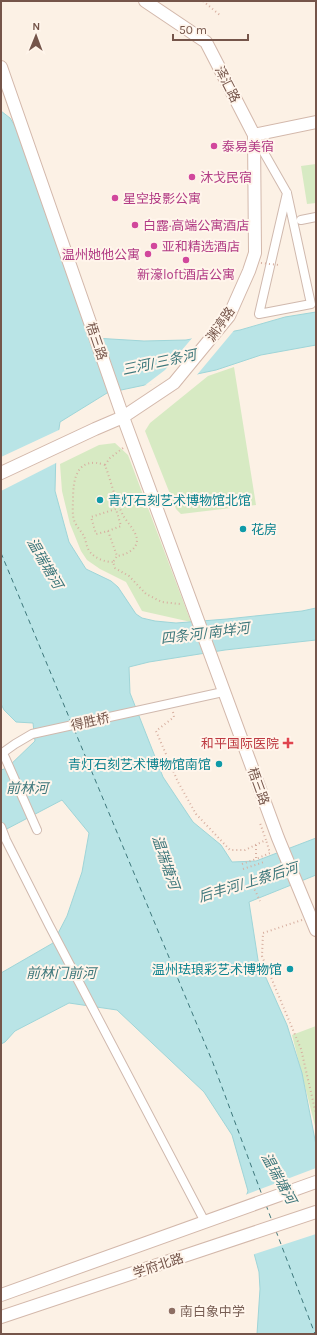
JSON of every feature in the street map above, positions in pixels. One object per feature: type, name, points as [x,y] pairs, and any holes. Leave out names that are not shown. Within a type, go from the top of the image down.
[{"type":"street","name":"泽汇路","points":[[145,1],[206,42],[254,135]]},
{"type":"street","name":"梧三路","points":[[1,67],[123,417],[215,666],[223,692],[278,838],[310,916]]},
{"type":"street","points":[[287,193],[259,314],[311,304],[287,193],[254,135],[316,122]]},
{"type":"street","name":"渊渟路","points":[[1,473],[123,417],[174,383],[229,316],[249,271],[255,253],[254,135]]},
{"type":"street","points":[[301,220],[316,216]]},
{"type":"street","name":"得胜桥","points":[[2,753],[32,734],[223,692]]},
{"type":"street","points":[[2,753],[37,830]]},
{"type":"street","points":[[1,827],[6,840],[49,925],[205,1222]]},
{"type":"street","points":[[310,916],[316,930]]},
{"type":"street","points":[[1,1295],[316,1182]]},
{"type":"street","name":"学府北路","points":[[1,1318],[316,1212]]},
{"type":"path","points":[[202,1],[221,16]]},
{"type":"path","points":[[261,263],[279,265]]},
{"type":"path","points":[[105,465],[110,458],[132,441]]},
{"type":"path","points":[[105,465],[94,462],[84,465],[77,473],[73,488],[74,520],[83,535],[90,553],[107,562],[113,562]]},
{"type":"path","points":[[105,465],[123,514],[134,532],[137,541],[135,547],[130,552],[117,556],[113,562]]},
{"type":"path","points":[[116,509],[121,526],[108,531],[96,534],[91,517],[116,509]]},
{"type":"path","points":[[108,531],[117,556]]},
{"type":"path","points":[[113,562],[115,568],[129,576],[146,594],[162,602],[194,609]]},
{"type":"path","points":[[171,703],[174,717],[156,731],[178,782],[196,814],[230,850],[245,850],[266,840]]},
{"type":"path","points":[[242,864],[270,853],[258,818]]},
{"type":"path","points":[[256,845],[256,859]]},
{"type":"path","points":[[249,861],[251,866]]},
{"type":"path","points":[[243,869],[264,862]]},
{"type":"path","points":[[253,886],[260,901]]},
{"type":"path","points":[[310,916],[294,924],[263,933],[262,956],[301,1049],[316,1114]]},
{"type":"green space","points":[[316,164],[316,203],[307,204],[301,166]]},
{"type":"green space","points":[[234,367],[256,505],[181,514],[176,509],[145,431],[150,423],[208,376]]},
{"type":"green space","points":[[115,443],[128,455],[191,622],[142,611],[126,582],[100,569],[87,560],[81,551],[70,524],[62,491],[60,464],[99,445]]},
{"type":"green space","points":[[316,1026],[316,1130],[292,1035]]},
{"type":"water","points":[[1,111],[10,118],[18,131],[94,338],[144,341],[186,340],[240,330],[285,317],[316,312],[316,345],[261,355],[216,370],[107,393],[60,422],[56,449],[55,491],[69,542],[86,569],[111,581],[118,587],[136,614],[142,618],[176,623],[302,611],[316,608],[316,640],[225,650],[149,662],[129,667],[130,693],[163,777],[193,822],[221,845],[232,862],[256,861],[316,838],[316,875],[249,902],[258,960],[287,1025],[302,1073],[316,1145],[316,1334],[257,1334],[260,1289],[259,1272],[243,1212],[244,1202],[248,1191],[232,1135],[204,1092],[117,1010],[69,1003],[15,1031],[5,1042],[1,1044],[1,973],[53,943],[67,916],[82,872],[89,833],[62,800],[1,832],[1,770],[7,768],[35,741],[33,723],[16,722],[4,710],[1,704]]},
{"type":"pier","points":[[236,328],[196,376],[144,386],[165,370],[193,337]]},
{"type":"pier","points":[[61,429],[58,462],[1,491],[1,457]]},
{"type":"pier","points":[[316,1168],[316,1234],[252,1255],[241,1212],[241,1206],[245,1195]]},
{"type":"ferry route","points":[[1,553],[71,722]]},
{"type":"ferry route","points":[[74,729],[213,1063],[262,1195]]},
{"type":"ferry route","points":[[266,1205],[272,1221]]},
{"type":"ferry route","points":[[276,1231],[315,1334]]},
{"type":"place","name":"泰易美宿","points":[[214,146]]},
{"type":"place","name":"沐戈民宿","points":[[192,177]]},
{"type":"place","name":"星空投影公寓","points":[[115,198]]},
{"type":"place","name":"白露·高端公寓酒店","points":[[135,225]]},
{"type":"place","name":"亚和精选酒店","points":[[154,246]]},
{"type":"place","name":"温州她他公寓","points":[[148,254]]},
{"type":"place","name":"新濠loft酒店公寓","points":[[186,260]]},
{"type":"place","name":"青灯石刻艺术博物馆北馆","points":[[100,500]]},
{"type":"place","name":"花房","points":[[243,529]]},
{"type":"place","name":"和平国际医院","points":[[288,743]]},
{"type":"place","name":"青灯石刻艺术博物馆南馆","points":[[219,764]]},
{"type":"place","name":"温州珐琅彩艺术博物馆","points":[[290,969]]},
{"type":"place","name":"南白象中学","points":[[172,1311]]},
{"type":"water label","name":"三河/三条河","points":[[159,362]]},
{"type":"water label","name":"温瑞塘河","points":[[45,563]]},
{"type":"water label","name":"四条河/南垟河","points":[[205,633]]},
{"type":"water label","name":"前林河","points":[[27,788]]},
{"type":"water label","name":"温瑞塘河","points":[[166,862]]},
{"type":"water label","name":"后丰河/上蔡后河","points":[[248,882]]},
{"type":"water label","name":"前林门前河","points":[[61,973]]},
{"type":"water label","name":"温瑞塘河","points":[[279,1178]]}]
